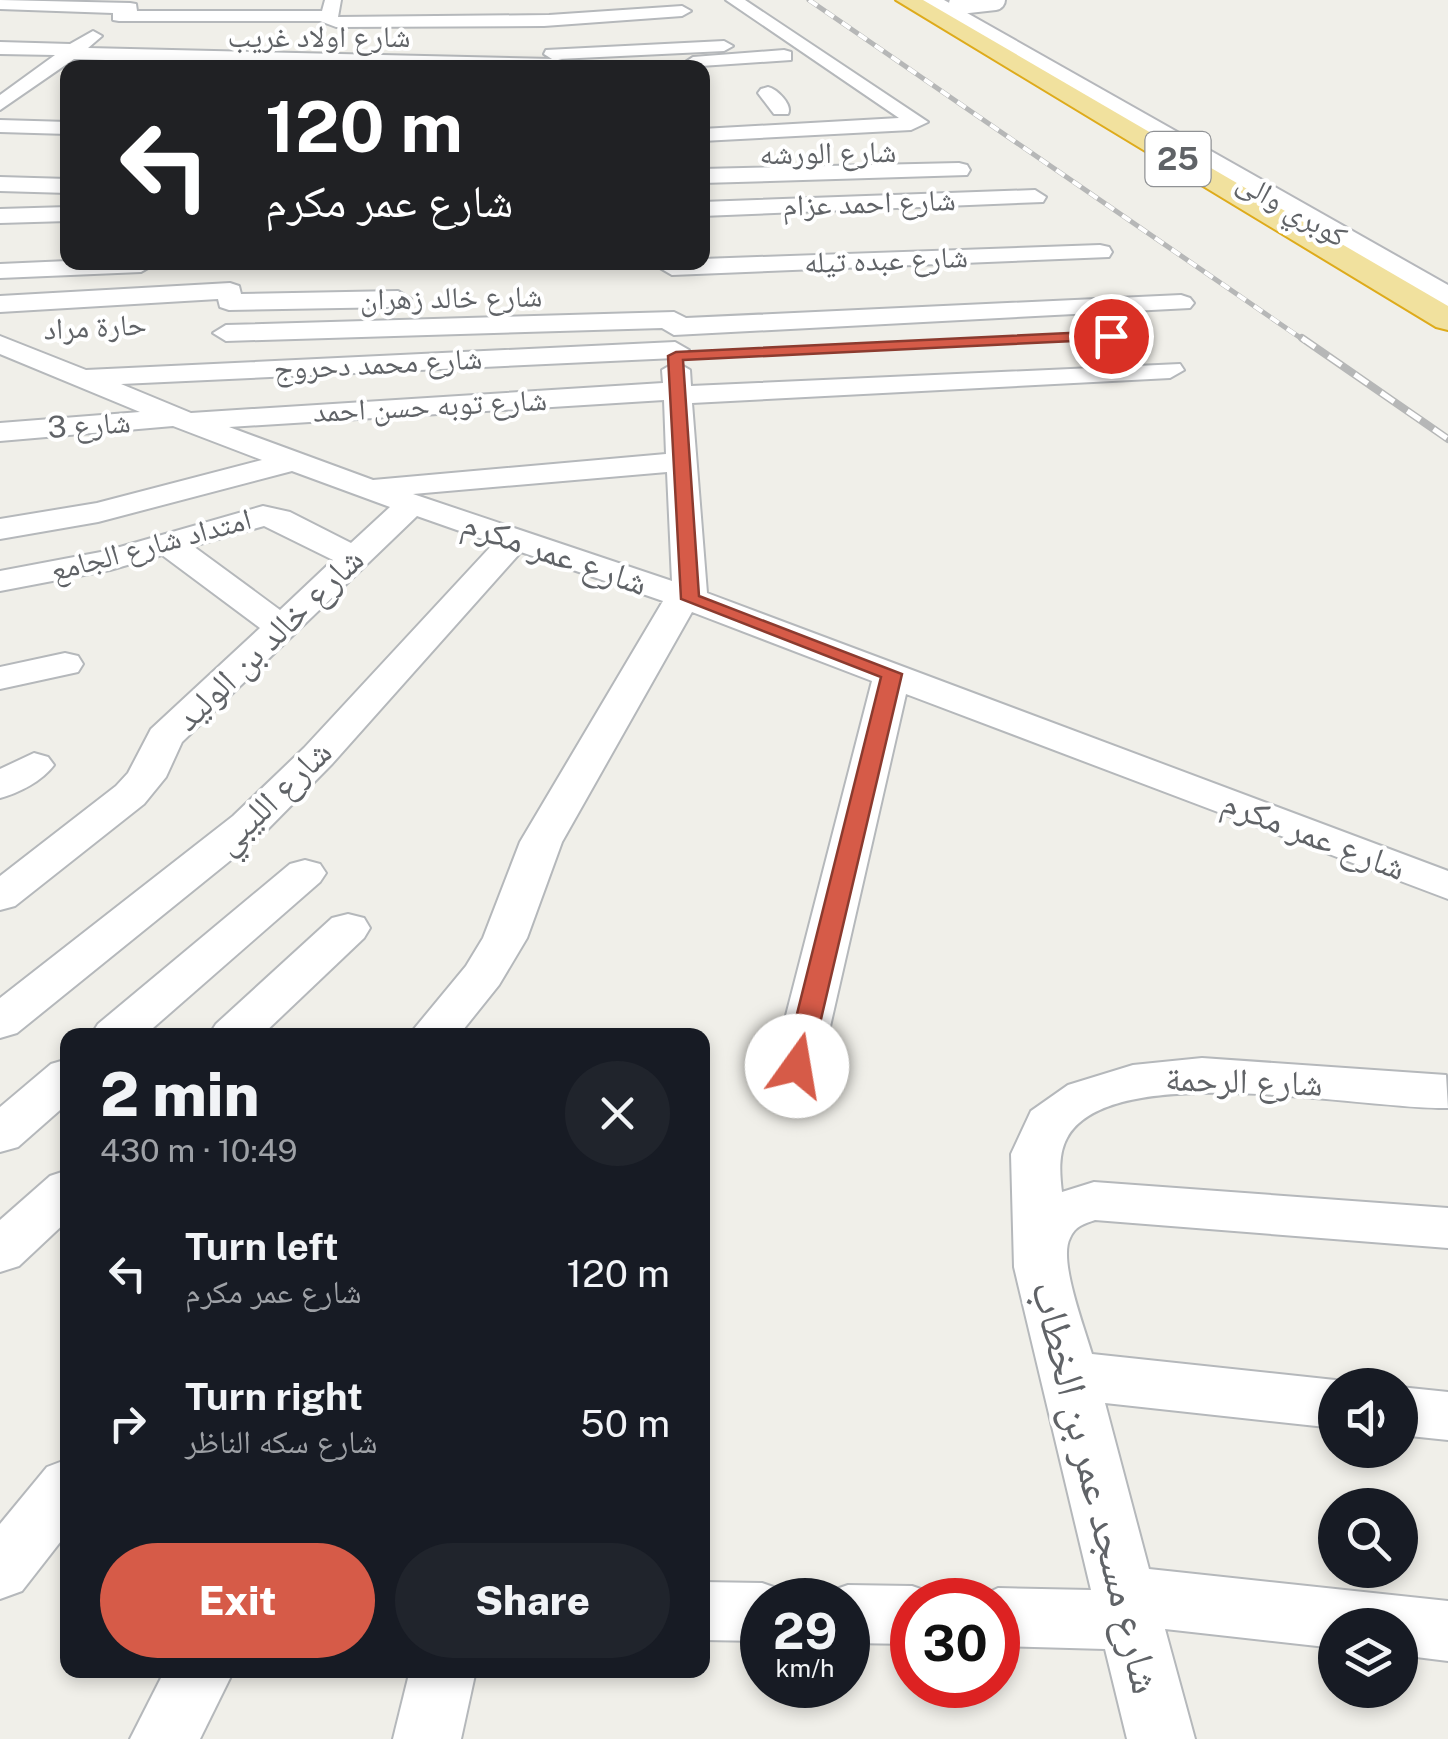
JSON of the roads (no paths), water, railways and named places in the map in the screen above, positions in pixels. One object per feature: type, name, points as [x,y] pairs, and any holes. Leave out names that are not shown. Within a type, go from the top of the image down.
[{"type":"highway","name":"25","points":[[907,0],[1448,320]]},
{"type":"highway","name":"25","points":[[949,1],[1448,280]]},
{"type":"main road","name":"كوبري والى","points":[[928,0],[1448,299]]},
{"type":"street","points":[[548,31],[617,0]]},
{"type":"street","points":[[734,0],[918,122],[897,131]]},
{"type":"street","points":[[0,17],[331,9],[352,1]]},
{"type":"street","points":[[466,1],[548,31],[687,16]]},
{"type":"street","points":[[0,4],[126,11]]},
{"type":"street","points":[[331,9],[336,22],[407,30],[548,31],[724,46]]},
{"type":"street","points":[[64,60],[126,11]]},
{"type":"street","points":[[384,60],[548,31],[687,16],[770,79],[847,111]]},
{"type":"street","points":[[164,46],[179,22]]},
{"type":"street","name":"شارع اولاد غريب","points":[[314,38],[345,45],[407,30],[475,45],[548,31]]},
{"type":"street","points":[[0,33],[70,56]]},
{"type":"street","points":[[0,65],[222,41],[242,60]]},
{"type":"street","points":[[250,60],[283,41],[347,60]]},
{"type":"street","points":[[0,48],[107,60]]},
{"type":"street","points":[[0,104],[60,63]]},
{"type":"street","points":[[710,73],[770,79]]},
{"type":"street","points":[[710,75],[770,79]]},
{"type":"street","points":[[710,110],[770,79]]},
{"type":"street","points":[[0,84],[27,85]]},
{"type":"street","points":[[0,104],[60,108]]},
{"type":"street","points":[[0,126],[60,128]]},
{"type":"street","points":[[825,129],[840,152]]},
{"type":"street","points":[[710,135],[825,129],[897,131],[955,159]]},
{"type":"street","points":[[764,132],[776,154]]},
{"type":"street","name":"شارع الورشه","points":[[710,156],[840,152],[955,159]]},
{"type":"street","points":[[0,176],[21,158]]},
{"type":"street","points":[[710,175],[955,159]]},
{"type":"street","points":[[710,189],[955,159]]},
{"type":"street","points":[[0,184],[60,188]]},
{"type":"street","points":[[40,215],[60,196]]},
{"type":"street","name":"شارع احمد عزام","points":[[710,209],[1035,197]]},
{"type":"street","points":[[0,216],[60,214]]},
{"type":"street","name":"شارع عبده تيله","points":[[677,317],[1100,252]]},
{"type":"street","points":[[0,271],[60,268]]},
{"type":"street","points":[[142,270],[144,296]]},
{"type":"street","points":[[222,371],[231,270]]},
{"type":"street","points":[[635,295],[677,317]]},
{"type":"street","name":"شارع خالد زهران","points":[[0,304],[144,296],[422,298]]},
{"type":"street","points":[[226,333],[1181,304]]},
{"type":"street","points":[[439,1028],[482,974],[504,938],[548,828],[687,598],[679,462],[677,317]]},
{"type":"street","name":"شارع محمد دحروج","points":[[81,378],[222,371],[677,317]]},
{"type":"street","name":"حارة مراد","points":[[0,331],[38,329]]},
{"type":"street","name":"شارع عمر مكرم","points":[[0,344],[180,419],[366,488],[687,598],[1448,886]]},
{"type":"street","name":"شارع توبه حسن احمد","points":[[180,419],[1170,370]]},
{"type":"street","name":"شارع 3","points":[[0,432],[180,419]]},
{"type":"street","points":[[0,529],[98,512],[294,461]]},
{"type":"street","points":[[366,488],[679,462]]},
{"type":"street","name":"شارع خالد بن الوليد","points":[[0,897],[130,796],[146,777],[165,737],[412,504]]},
{"type":"street","name":"امتداد شارع الجامع","points":[[0,582],[110,560],[263,516],[278,519],[353,557]]},
{"type":"street","name":"شارع الليبي","points":[[0,1022],[248,825],[318,756],[514,539]]},
{"type":"street","points":[[168,544],[281,626]]},
{"type":"street","points":[[0,678],[64,664]]},
{"type":"street","points":[[797,1066],[892,674]]},
{"type":"street","points":[[0,786],[34,765]]},
{"type":"street","points":[[123,1028],[304,873]]},
{"type":"street","points":[[241,1028],[348,928]]},
{"type":"street","name":"شارع الرحمة","points":[[1041,1236],[1037,1146],[1044,1128],[1096,1092],[1163,1076],[1202,1075],[1446,1092]]},
{"type":"street","points":[[0,1134],[60,1083]]},
{"type":"street","points":[[0,1252],[60,1196]]},
{"type":"street","name":"شارع مسجد عمر بن الخطاب","points":[[1161,1739],[1066,1376],[1041,1266],[1041,1236],[1060,1212],[1094,1200],[1448,1228]]},
{"type":"street","points":[[1066,1376],[1318,1402]]},
{"type":"street","points":[[1418,1413],[1448,1416]]},
{"type":"street","points":[[0,1571],[60,1495]]},
{"type":"street","points":[[1020,1615],[1126,1607],[1318,1620]]},
{"type":"street","points":[[710,1611],[740,1612]]},
{"type":"street","points":[[1418,1627],[1448,1630]]},
{"type":"street","points":[[164,1739],[198,1678]]},
{"type":"street","points":[[427,1739],[441,1678]]},
{"type":"lane","points":[[949,1],[995,0]]},
{"type":"railway","points":[[809,0],[1305,341]]},
{"type":"railway","points":[[1302,338],[1448,439]]}]
